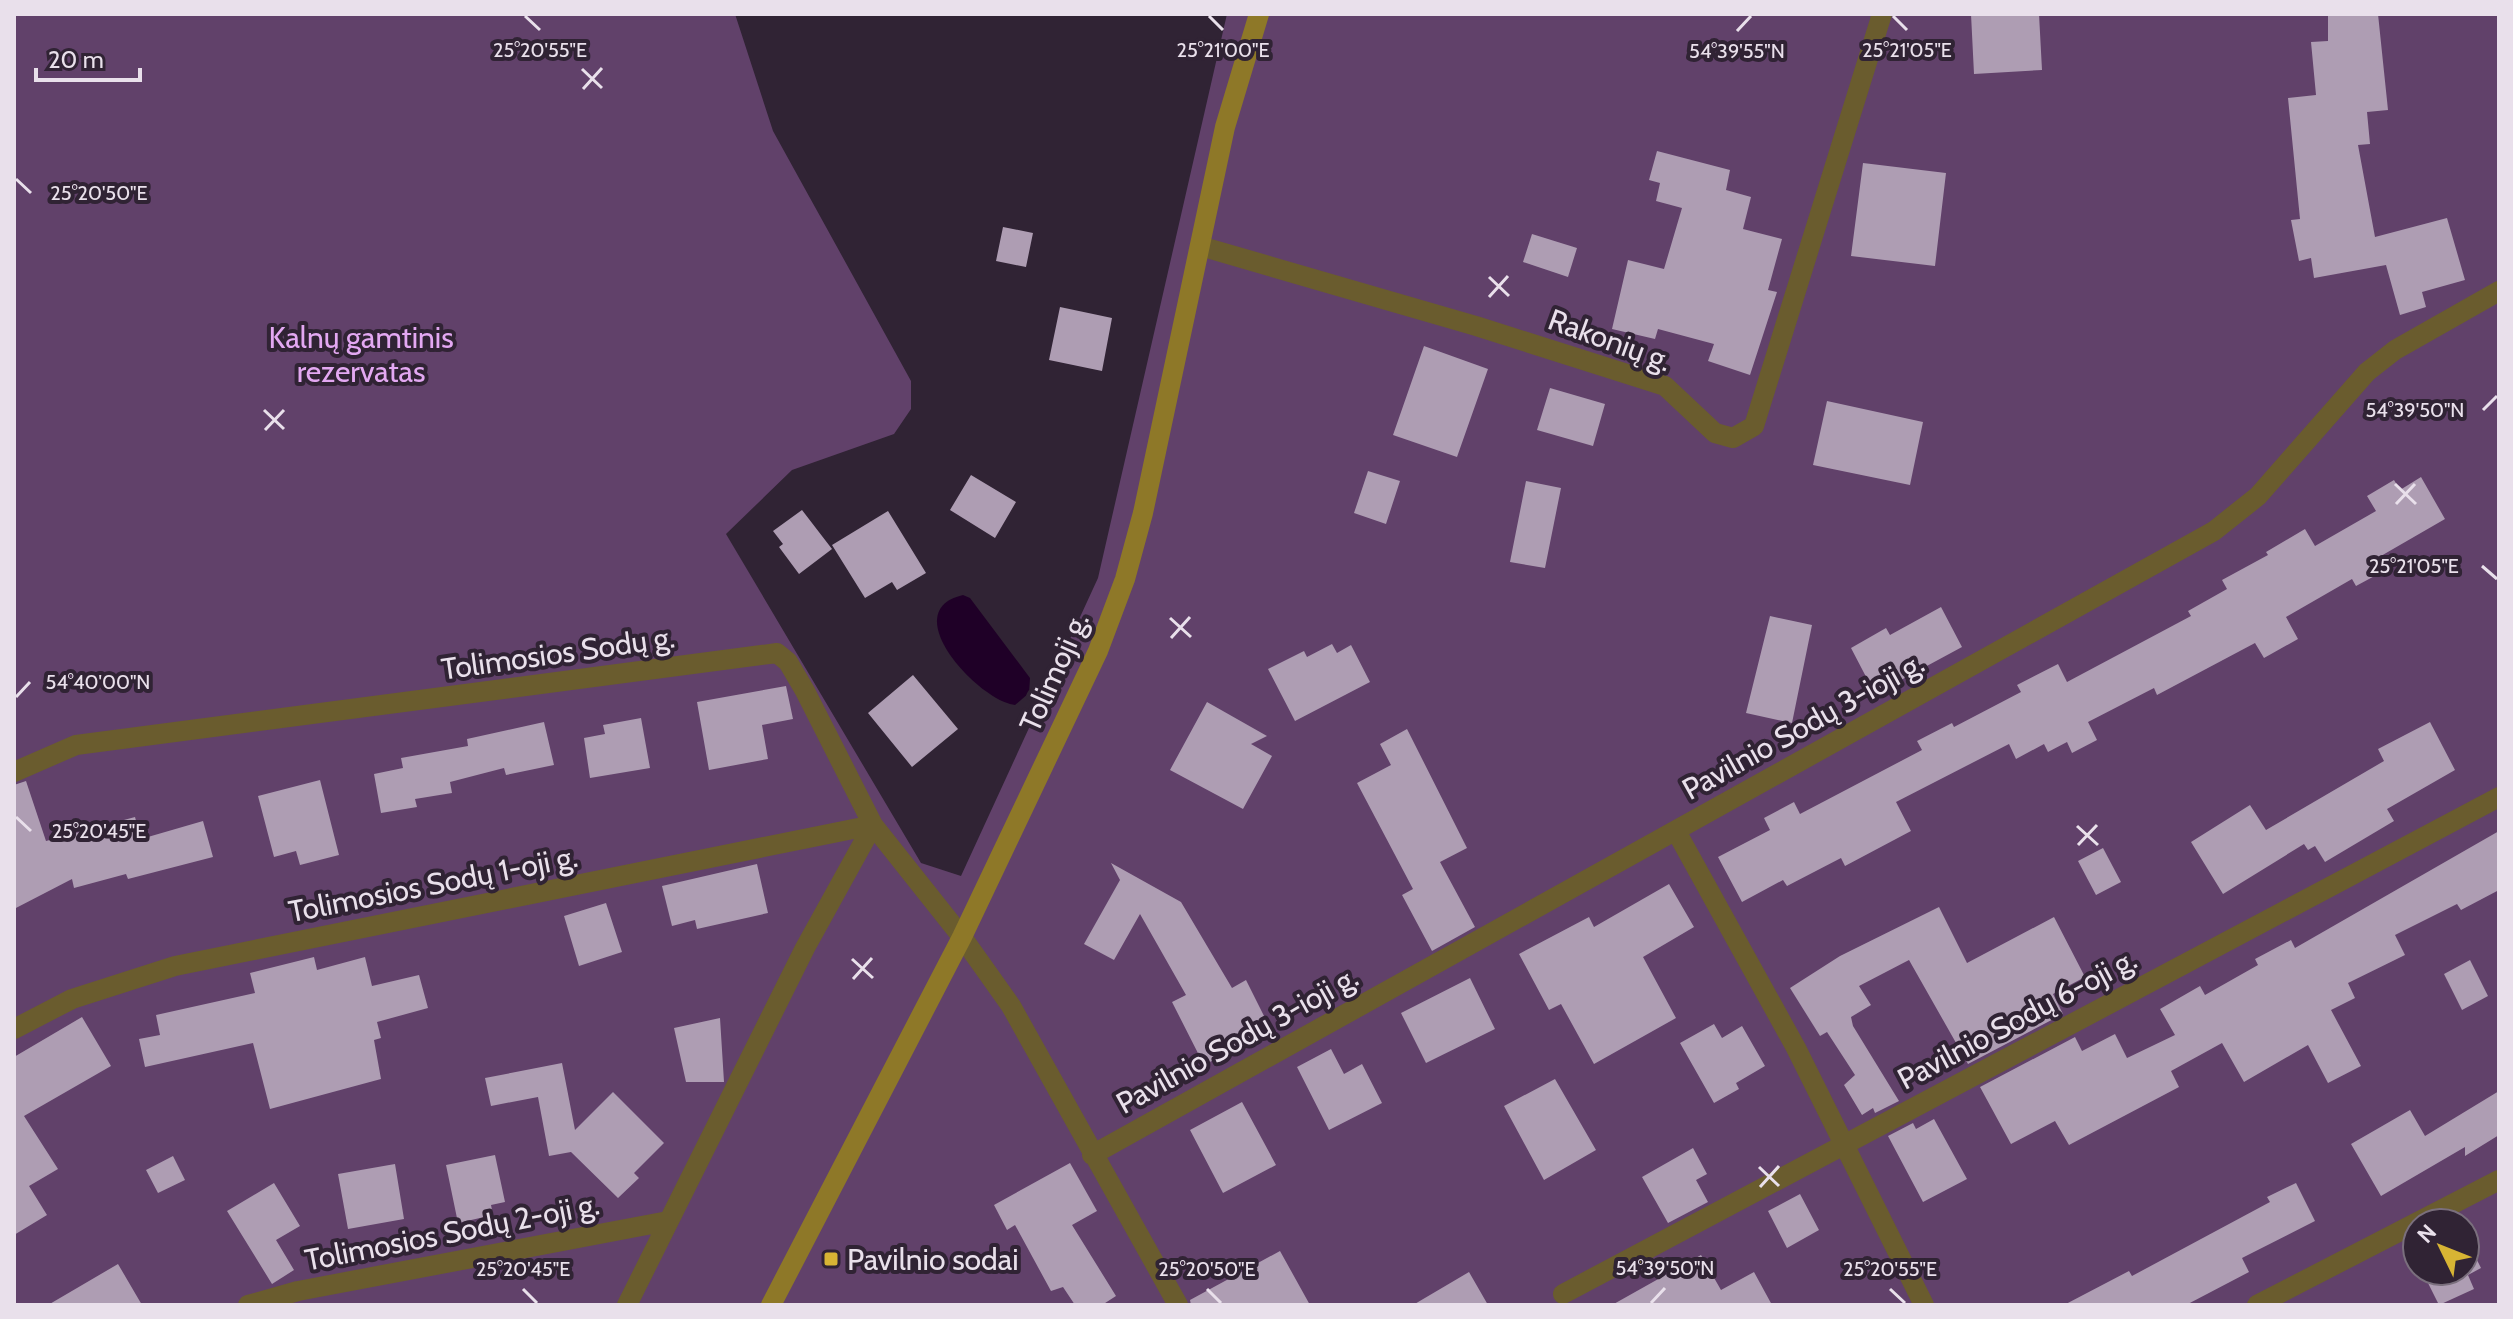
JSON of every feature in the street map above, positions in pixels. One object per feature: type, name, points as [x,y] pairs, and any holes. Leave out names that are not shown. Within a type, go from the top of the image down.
[{"type":"street","name":"Tolimoji g.","points":[[771,1305],[962,937],[1092,665],[1125,579],[1143,513],[1225,127],[1259,14]]},
{"type":"street","name":"Rakonių g.","points":[[1200,246],[1476,326],[1665,386],[1715,433],[1733,438],[1754,426],[1882,14]]},
{"type":"street","name":"Pavilnio Sodų 3-ioji g.","points":[[1092,1155],[2214,531],[2258,496],[2367,372],[2395,350],[2499,291]]},
{"type":"street","name":"Tolimosios Sodų g.","points":[[14,772],[76,745],[777,653],[788,662],[805,691],[873,825],[962,937],[1011,1006],[1178,1305]]},
{"type":"street","name":"Pavilnio Sodų 6-oji g.","points":[[1563,1294],[2499,797]]},
{"type":"street","points":[[627,1305],[805,948],[873,825]]},
{"type":"street","name":"Tolimosios Sodų 1-oji g.","points":[[14,1029],[72,999],[175,966],[873,825]]},
{"type":"street","points":[[1676,831],[1796,1048],[1924,1305]]},
{"type":"street","points":[[2257,1305],[2499,1180]]},
{"type":"street","name":"Tolimosios Sodų 2-oji g.","points":[[248,1305],[298,1291],[668,1221]]},
{"type":"green space","name":"Kalnų gamtinis rezervatas","points":[[14,14],[735,14],[773,131],[911,381],[911,409],[894,434],[792,470],[726,534],[921,863],[961,876],[1098,578],[1227,14],[2499,14],[2499,1305],[14,1305]]},
{"type":"shaded area","points":[[963,595],[970,598],[1030,678],[1029,693],[1015,705],[982,689],[950,655],[940,636],[937,619],[944,604]]},
{"type":"building","points":[[1971,14],[2039,14],[2042,70],[1974,74]]},
{"type":"building","points":[[2328,14],[2378,14],[2388,110],[2367,112],[2370,144],[2358,145],[2375,237],[2447,218],[2465,280],[2422,292],[2426,307],[2400,315],[2386,265],[2314,278],[2311,258],[2299,261],[2291,220],[2300,219],[2288,98],[2316,95],[2311,42],[2328,41]]},
{"type":"building","points":[[1657,151],[1730,170],[1726,190],[1751,197],[1743,229],[1782,239],[1768,290],[1777,292],[1750,375],[1708,361],[1714,344],[1658,329],[1655,339],[1612,329],[1628,260],[1664,269],[1682,208],[1656,201],[1660,183],[1649,180]]},
{"type":"building","points":[[1863,163],[1946,173],[1935,266],[1851,256]]},
{"type":"building","points":[[1003,227],[1033,233],[1026,267],[996,261]]},
{"type":"building","points":[[1532,234],[1577,248],[1568,277],[1523,262]]},
{"type":"building","points":[[1060,307],[1112,318],[1102,371],[1049,360]]},
{"type":"building","points":[[1424,346],[1488,369],[1457,457],[1393,435]]},
{"type":"building","points":[[1550,388],[1605,404],[1593,446],[1537,430]]},
{"type":"building","points":[[1827,401],[1923,422],[1910,485],[1813,465]]},
{"type":"building","points":[[1368,471],[1400,481],[1386,524],[1354,513]]},
{"type":"building","points":[[971,475],[1016,502],[995,538],[950,510]]},
{"type":"building","points":[[2421,477],[2445,519],[2374,560],[2382,572],[2356,586],[2352,579],[2286,617],[2298,639],[2264,658],[2255,643],[2157,695],[2154,688],[2088,722],[2097,740],[2072,753],[2067,742],[2048,752],[2044,744],[2016,759],[2009,744],[1896,802],[1911,831],[1845,866],[1841,858],[1787,886],[1783,880],[1742,902],[1718,857],[1770,830],[1764,818],[1794,802],[1800,814],[1922,750],[1917,741],[1952,723],[1954,727],[2021,692],[2017,685],[2058,664],[2067,682],[2191,616],[2188,611],[2227,589],[2222,580],[2268,555],[2266,552],[2305,529],[2315,546],[2376,511],[2367,496],[2394,480],[2400,490]]},
{"type":"building","points":[[1526,481],[1561,488],[1545,568],[1510,562]]},
{"type":"building","points":[[802,510],[832,549],[799,574],[779,547],[783,544],[773,531]]},
{"type":"building","points":[[888,511],[926,573],[897,590],[892,582],[865,598],[832,545]]},
{"type":"building","points":[[1941,607],[1962,647],[1875,694],[1851,648],[1886,628],[1890,635]]},
{"type":"building","points":[[1770,616],[1812,625],[1792,723],[1746,713]]},
{"type":"building","points":[[1332,644],[1337,653],[1351,645],[1370,682],[1295,721],[1268,669],[1304,651],[1307,657]]},
{"type":"building","points":[[913,675],[958,729],[912,767],[868,713]]},
{"type":"building","points":[[786,686],[793,719],[762,725],[768,759],[709,770],[697,702]]},
{"type":"building","points":[[1207,702],[1267,736],[1251,744],[1272,756],[1243,809],[1170,770]]},
{"type":"building","points":[[641,718],[650,768],[590,778],[584,738],[605,734],[603,725]]},
{"type":"building","points":[[544,722],[554,765],[506,775],[504,768],[450,782],[452,793],[415,799],[417,807],[381,813],[374,774],[403,768],[401,758],[468,746],[467,739]]},
{"type":"building","points":[[2430,722],[2455,770],[2387,809],[2394,821],[2325,862],[2315,846],[2308,850],[2304,844],[2223,894],[2191,842],[2250,805],[2266,830],[2384,761],[2378,749]]},
{"type":"building","points":[[1407,729],[1467,848],[1440,862],[1475,927],[1432,951],[1402,895],[1413,889],[1357,783],[1391,765],[1380,744]]},
{"type":"building","points":[[320,780],[339,855],[300,865],[296,851],[274,857],[258,796]]},
{"type":"building","points":[[26,781],[46,841],[135,817],[141,839],[203,821],[213,857],[128,879],[126,874],[74,888],[72,879],[14,909],[14,785]]},
{"type":"building","points":[[2499,831],[2499,890],[2461,910],[2457,904],[2395,935],[2405,955],[2348,983],[2355,998],[2331,1010],[2361,1066],[2328,1083],[2308,1045],[2244,1082],[2222,1043],[2171,1071],[2179,1087],[2069,1145],[2055,1121],[2011,1144],[1980,1087],[2075,1037],[2082,1051],[2115,1034],[2127,1058],[2175,1035],[2160,1009],[2200,986],[2205,995],[2258,965],[2255,959],[2291,940],[2295,948]]},
{"type":"building","points":[[2103,848],[2121,882],[2096,895],[2078,861]]},
{"type":"building","points":[[1111,863],[1181,902],[1232,988],[1246,980],[1271,1030],[1204,1065],[1172,1002],[1186,995],[1140,914],[1114,960],[1084,944],[1120,880]]},
{"type":"building","points":[[757,864],[768,913],[697,929],[695,920],[672,926],[662,886]]},
{"type":"building","points":[[1669,884],[1694,927],[1643,957],[1676,1018],[1594,1064],[1561,1004],[1549,1010],[1519,954],[1589,917],[1594,927]]},
{"type":"building","points":[[606,903],[622,952],[579,966],[564,916]]},
{"type":"building","points":[[1939,907],[1967,963],[2054,917],[2085,977],[2053,994],[2063,1014],[1968,1064],[1909,960],[1859,986],[1871,1005],[1851,1017],[1853,1026],[1899,1101],[1875,1113],[1873,1108],[1862,1115],[1844,1085],[1855,1075],[1827,1032],[1820,1036],[1790,988],[1840,956]]},
{"type":"building","points":[[314,957],[317,970],[365,957],[372,986],[419,975],[428,1008],[377,1022],[381,1038],[374,1040],[381,1079],[270,1109],[253,1043],[145,1067],[139,1039],[160,1035],[156,1015],[255,993],[250,973]]},
{"type":"building","points":[[2470,960],[2488,996],[2462,1010],[2444,974]]},
{"type":"building","points":[[1470,978],[1495,1029],[1426,1063],[1401,1013]]},
{"type":"building","points":[[82,1017],[111,1066],[24,1116],[58,1169],[29,1186],[47,1215],[14,1235],[14,1057]]},
{"type":"building","points":[[720,1018],[724,1082],[686,1082],[674,1028]]},
{"type":"building","points":[[1714,1024],[1722,1038],[1742,1026],[1765,1066],[1736,1083],[1739,1089],[1714,1103],[1680,1043]]},
{"type":"building","points":[[1331,1049],[1344,1074],[1362,1064],[1382,1103],[1329,1130],[1297,1067]]},
{"type":"building","points":[[562,1063],[575,1130],[613,1092],[664,1143],[634,1173],[639,1178],[618,1198],[571,1152],[549,1156],[538,1097],[491,1106],[485,1078]]},
{"type":"building","points":[[1555,1079],[1596,1150],[1544,1180],[1504,1106]]},
{"type":"building","points":[[2499,1091],[2499,1135],[2465,1156],[2465,1147],[2381,1196],[2351,1144],[2410,1110],[2425,1136]]},
{"type":"building","points":[[1242,1102],[1276,1165],[1223,1193],[1190,1130]]},
{"type":"building","points":[[1934,1119],[1967,1179],[1923,1202],[1888,1136],[1913,1123],[1916,1129]]},
{"type":"building","points":[[1693,1148],[1707,1174],[1696,1180],[1708,1202],[1668,1223],[1642,1177]]},
{"type":"building","points":[[495,1155],[505,1202],[491,1205],[493,1215],[458,1223],[446,1165]]},
{"type":"building","points":[[173,1156],[185,1180],[158,1193],[146,1170]]},
{"type":"building","points":[[1070,1163],[1097,1211],[1072,1225],[1116,1296],[1102,1305],[1075,1305],[1063,1287],[1051,1291],[1015,1225],[1007,1230],[994,1205]]},
{"type":"building","points":[[395,1164],[404,1219],[348,1229],[338,1174]]},
{"type":"building","points":[[274,1183],[300,1226],[276,1240],[294,1270],[272,1284],[227,1211]]},
{"type":"building","points":[[2296,1183],[2315,1221],[2242,1258],[2249,1272],[2186,1305],[2064,1305],[2129,1271],[2132,1276],[2270,1202],[2267,1197]]},
{"type":"building","points":[[1800,1194],[1819,1230],[1787,1248],[1768,1211]]},
{"type":"building","points":[[1280,1251],[1310,1305],[1191,1305],[1190,1300]]},
{"type":"building","points":[[1701,1255],[1721,1290],[1754,1272],[1772,1305],[1612,1305]]},
{"type":"building","points":[[118,1264],[142,1305],[48,1305]]},
{"type":"building","points":[[1469,1272],[1488,1305],[1413,1305]]},
{"type":"building","points":[[2430,1287],[2473,1287],[2474,1289],[2439,1305]]},
{"type":"place","name":"Pavilnio sodai","points":[[831,1259]]}]
